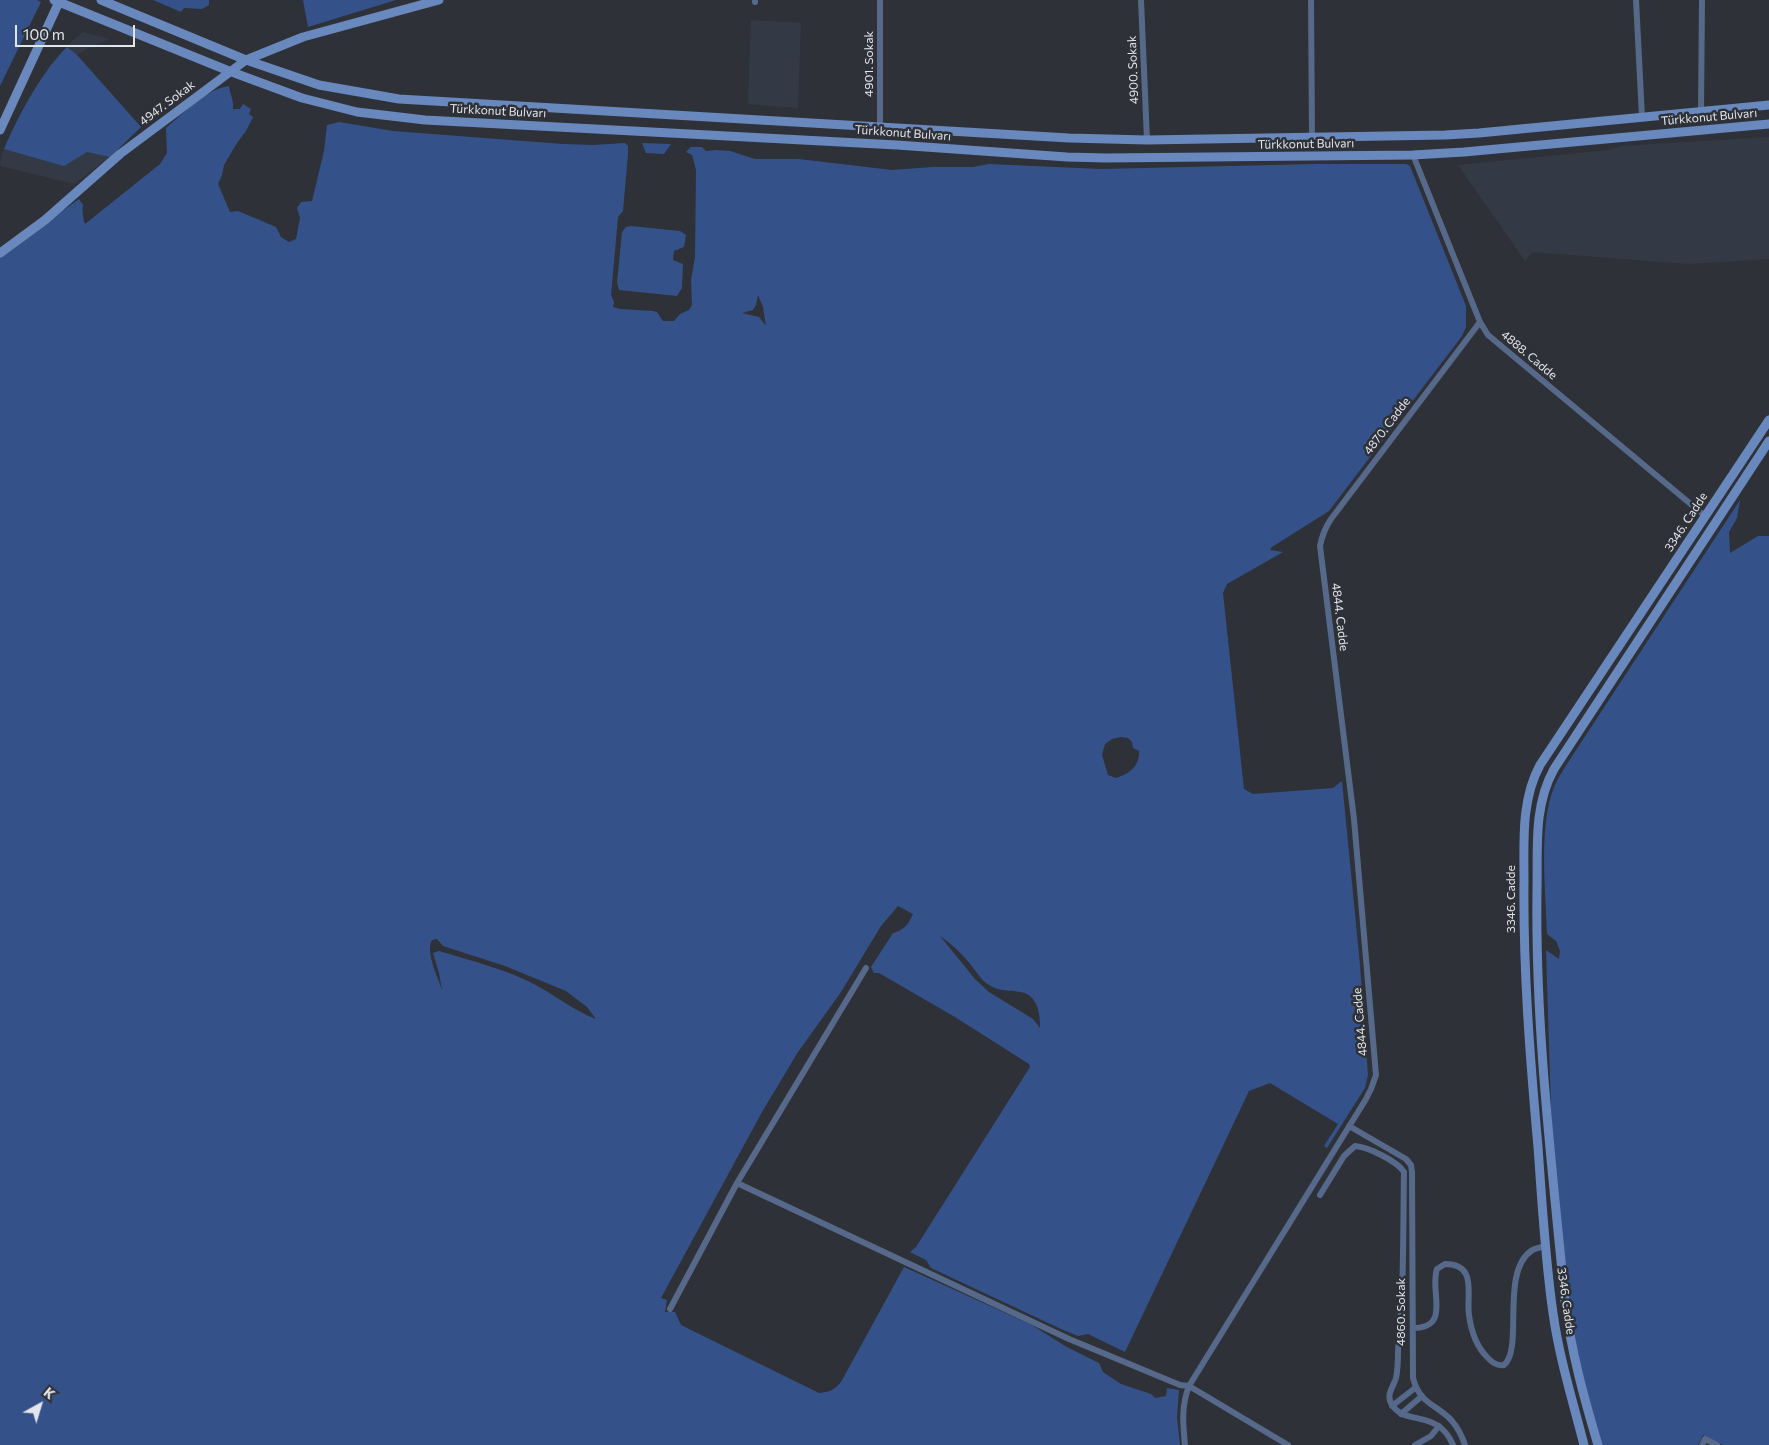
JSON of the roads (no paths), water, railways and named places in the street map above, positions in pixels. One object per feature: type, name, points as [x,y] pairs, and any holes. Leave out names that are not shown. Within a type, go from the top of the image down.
[{"type":"street","name":"Türkkonut Bulvarı","points":[[102,0],[246,60],[319,85],[399,99],[880,128],[1069,138],[1147,140],[1478,133],[1769,105]]},
{"type":"street","name":"4947. Sokak","points":[[0,253],[45,220],[120,154],[246,60],[303,37],[439,0]]},
{"type":"street","name":"4901. Sokak","points":[[880,0],[880,128]]},
{"type":"street","name":"4900. Sokak","points":[[1141,0],[1147,140]]},
{"type":"street","points":[[1311,0],[1312,137]]},
{"type":"street","points":[[1636,0],[1642,117]]},
{"type":"street","points":[[1701,112],[1702,0]]},
{"type":"street","name":"Türkkonut Bulvarı","points":[[57,1],[229,71],[302,98],[357,112],[425,120],[897,145],[1067,157],[1413,155],[1769,124]]},
{"type":"street","points":[[0,130],[57,1]]},
{"type":"street","name":"4888. Cadde","points":[[1413,155],[1480,322],[1486,332],[1493,340],[1705,516]]},
{"type":"street","name":"4870. Cadde","points":[[1320,546],[1323,534],[1331,519],[1480,322]]},
{"type":"street","name":"3346. Cadde","points":[[1584,1445],[1560,1352],[1553,1313],[1532,1089],[1523,933],[1524,821],[1528,798],[1531,784],[1540,765],[1769,420]]},
{"type":"street","name":"3346. Cadde","points":[[1598,1445],[1581,1387],[1570,1338],[1543,1076],[1536,937],[1539,809],[1545,786],[1554,769],[1769,441]]},
{"type":"street","name":"4844. Cadde","points":[[1185,1445],[1183,1408],[1189,1386],[1349,1126],[1371,1089],[1376,1075],[1354,819],[1320,546]]},
{"type":"street","points":[[670,1308],[737,1182],[866,968]]},
{"type":"street","name":"4860. Sokak","points":[[1349,1126],[1406,1159],[1411,1165],[1413,1378],[1415,1388]]},
{"type":"street","points":[[1320,1195],[1344,1156],[1354,1146],[1362,1147],[1400,1166],[1404,1172],[1403,1306],[1396,1378],[1389,1400],[1392,1406],[1401,1414],[1429,1421],[1439,1426],[1449,1435],[1454,1445]]},
{"type":"street","points":[[737,1182],[1069,1338],[1180,1385],[1189,1386],[1288,1445]]},
{"type":"street","points":[[1413,1328],[1425,1327],[1434,1320],[1437,1310],[1435,1278],[1437,1269],[1445,1264],[1455,1265],[1464,1273],[1470,1284],[1468,1313],[1477,1344],[1482,1352],[1495,1364],[1504,1365],[1510,1358],[1513,1304],[1518,1271],[1524,1259],[1532,1250],[1546,1246]]},
{"type":"street","points":[[1392,1406],[1415,1388],[1428,1404],[1451,1419],[1460,1432],[1465,1445]]},
{"type":"street","points":[[1401,1414],[1422,1396]]},
{"type":"street","points":[[1415,1445],[1431,1436],[1439,1426]]},
{"type":"street","points":[[1702,1445],[1705,1439],[1716,1445]]}]
